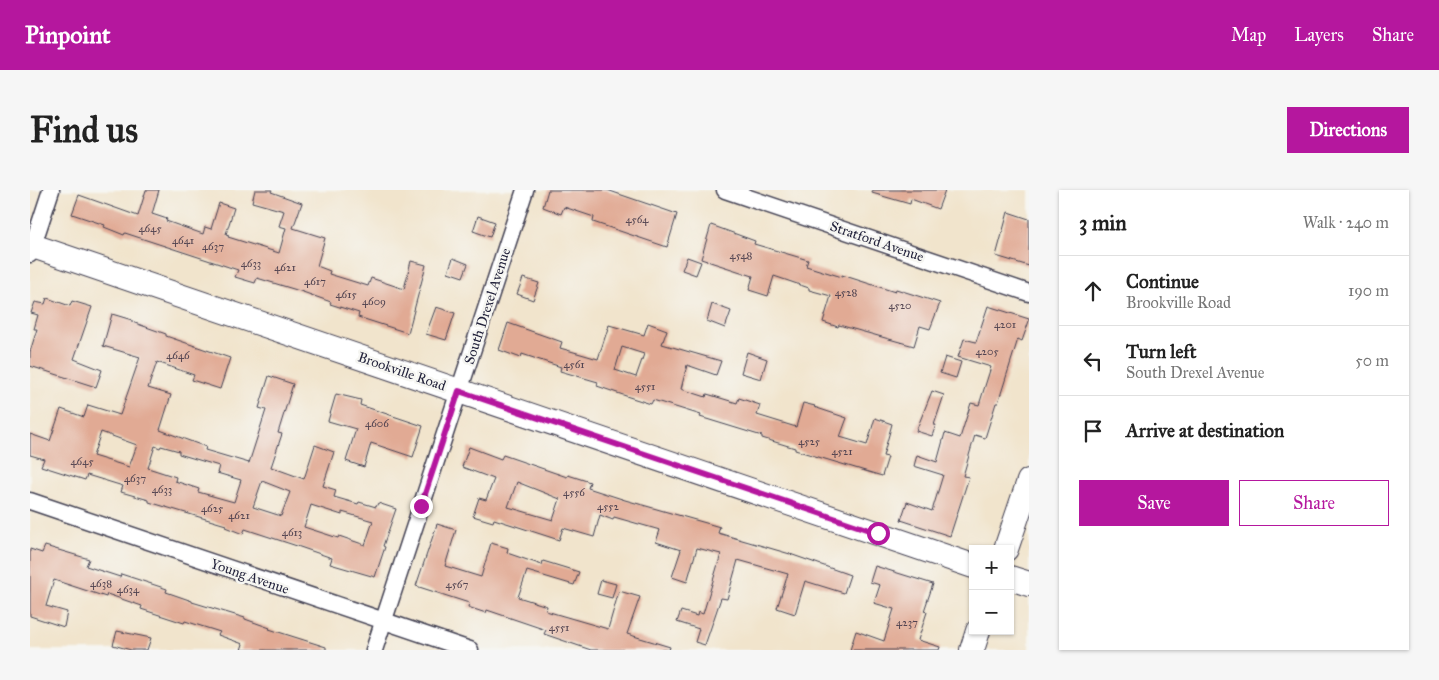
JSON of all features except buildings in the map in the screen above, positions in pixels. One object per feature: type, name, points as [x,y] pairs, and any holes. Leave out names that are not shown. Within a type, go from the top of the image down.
[{"type":"street","points":[[31,248],[51,190]]},
{"type":"street","name":"South Drexel Avenue","points":[[374,650],[525,190]]},
{"type":"street","name":"Stratford Avenue","points":[[725,190],[1029,293]]},
{"type":"street","name":"Brookville Road","points":[[31,248],[969,565]]},
{"type":"street","points":[[1007,545],[1029,481]]},
{"type":"street","name":"Young Avenue","points":[[30,501],[470,650]]},
{"type":"street","points":[[1014,579],[1029,584]]},
{"type":"street","points":[[972,650],[977,635]]},
{"type":"route","points":[[421,506],[459,391],[878,533]]}]
